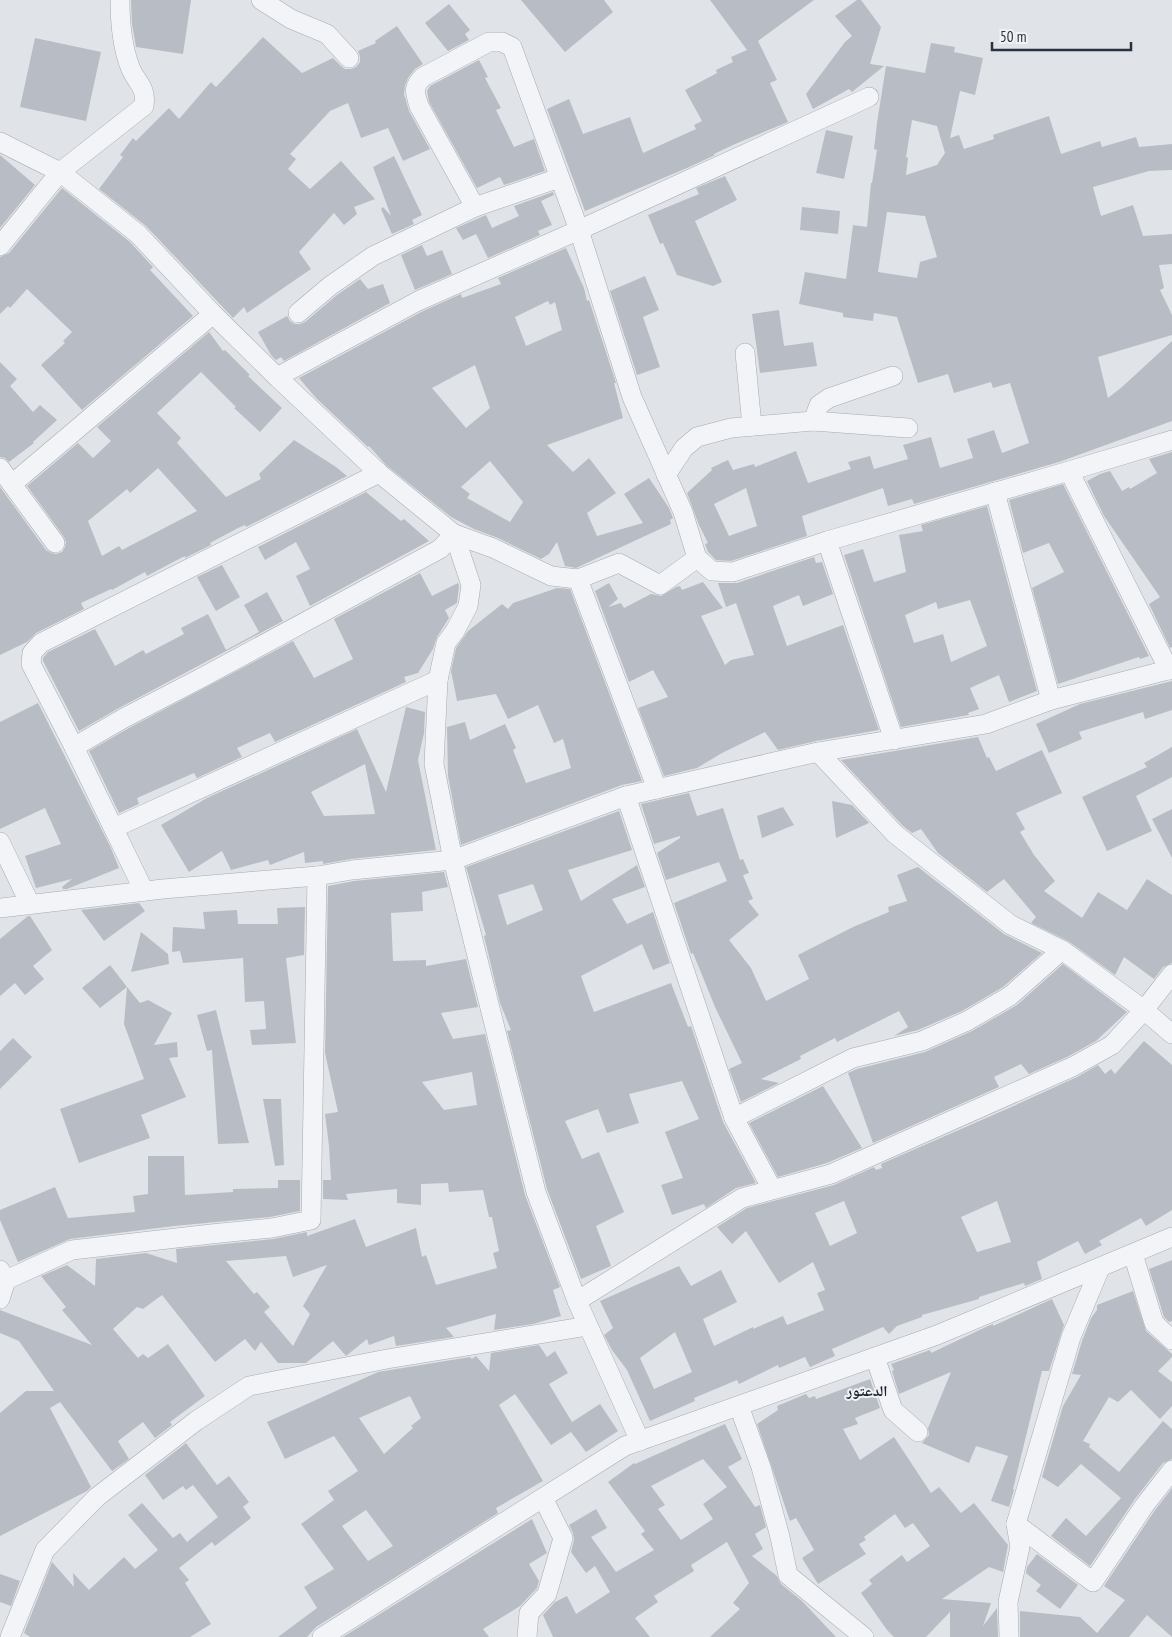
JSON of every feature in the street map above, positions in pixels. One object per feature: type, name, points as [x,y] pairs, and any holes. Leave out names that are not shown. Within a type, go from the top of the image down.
[{"type":"street","points":[[0,246],[60,172],[144,106],[146,96],[130,68],[122,34],[120,0]]},
{"type":"street","points":[[261,0],[291,20],[327,34],[349,58]]},
{"type":"street","points":[[474,207],[419,106],[414,91],[417,83],[423,77],[489,42],[502,42],[512,48],[579,230],[632,397],[683,512],[697,558],[712,571],[733,572],[827,540],[1172,440]]},
{"type":"street","points":[[277,377],[418,301],[579,230],[869,97]]},
{"type":"street","points":[[0,142],[60,172],[138,234],[213,314],[277,377],[380,473],[454,534],[494,548],[551,576],[578,579],[619,563],[660,585],[697,558]]},
{"type":"street","points":[[298,313],[330,286],[373,256],[474,207],[559,178]]},
{"type":"street","points":[[12,484],[213,314]]},
{"type":"street","points":[[744,353],[752,426]]},
{"type":"street","points":[[813,421],[819,406],[830,398],[893,376]]},
{"type":"street","points":[[666,475],[684,448],[696,437],[731,428],[813,421],[908,428]]},
{"type":"street","points":[[0,468],[55,543]]},
{"type":"street","points":[[0,908],[144,891],[317,876],[352,870],[454,860],[626,796],[818,752],[986,724],[1051,700],[1171,670],[1068,471]]},
{"type":"street","points":[[144,891],[74,747],[31,664],[32,653],[41,642],[380,473]]},
{"type":"street","points":[[995,492],[1051,700]]},
{"type":"street","points":[[454,534],[471,585],[468,606],[455,631],[446,643],[438,680],[434,764],[454,860],[536,1192],[577,1301],[640,1441]]},
{"type":"street","points":[[74,747],[124,718],[204,677],[440,549],[454,534]]},
{"type":"street","points":[[827,540],[894,740]]},
{"type":"street","points":[[578,579],[657,789]]},
{"type":"street","points":[[114,828],[438,680]]},
{"type":"street","points":[[818,752],[895,834],[1012,925],[1062,950],[1144,1010],[1172,1034]]},
{"type":"street","points":[[626,796],[734,1118],[772,1189]]},
{"type":"street","points":[[0,842],[30,904]]},
{"type":"street","points":[[0,1299],[3,1275],[72,1250],[272,1228],[311,1220],[317,876]]},
{"type":"street","points":[[734,1118],[853,1058],[922,1040],[967,1021],[1010,996],[1062,950]]},
{"type":"street","points":[[577,1301],[742,1198],[831,1174],[1072,1067],[1112,1045],[1144,1010],[1172,974]]},
{"type":"street","points":[[322,1637],[625,1446],[937,1335],[1100,1268],[1172,1236]]},
{"type":"street","points":[[1133,1254],[1154,1323],[1172,1340]]},
{"type":"street","points":[[1009,1637],[1008,1602],[1020,1547],[1016,1524],[1071,1337],[1100,1268]]},
{"type":"street","points":[[12,1636],[46,1550],[97,1497],[196,1421],[249,1386],[387,1359],[588,1326]]},
{"type":"street","points":[[875,1358],[893,1410],[918,1432]]},
{"type":"street","points":[[739,1406],[761,1467],[788,1575],[864,1637]]},
{"type":"street","points":[[1016,1524],[1093,1582],[1144,1506],[1172,1470]]},
{"type":"street","points":[[527,1637],[529,1613],[548,1594],[563,1538],[543,1498]]},
{"type":"building","points":[[131,0],[191,0],[183,54],[136,47],[132,24]]},
{"type":"building","points":[[521,0],[604,0],[613,12],[565,52]]},
{"type":"building","points":[[710,0],[814,0],[758,41],[777,80],[770,83],[788,122],[735,144],[687,168],[585,211],[547,109],[569,99],[583,134],[630,117],[643,153],[696,129],[694,125],[702,121],[685,90],[717,73],[716,70],[733,62],[731,57],[747,50]]},
{"type":"building","points":[[857,0],[861,0],[881,27],[870,64],[884,66],[852,92],[849,89],[813,109],[806,94],[845,42],[852,36],[835,16]]},
{"type":"building","points":[[449,4],[470,30],[465,34],[469,40],[448,51],[425,23]]},
{"type":"building","points":[[397,26],[423,64],[415,69],[408,78],[404,94],[409,111],[430,149],[403,161],[388,128],[361,138],[348,103],[330,111],[290,154],[296,159],[288,169],[310,189],[341,161],[375,199],[354,207],[357,214],[344,225],[334,213],[299,252],[311,269],[247,313],[244,307],[233,318],[146,226],[99,189],[123,157],[120,155],[133,138],[136,141],[169,108],[179,119],[211,82],[216,87],[263,37],[302,73],[333,58],[345,69],[351,69],[360,62],[358,51],[376,43],[375,41]]},
{"type":"building","points":[[35,38],[101,52],[86,121],[20,107]]},
{"type":"building","points":[[931,43],[955,47],[954,52],[983,58],[975,95],[960,91],[950,138],[959,135],[964,149],[994,139],[993,135],[1049,116],[1061,154],[1100,141],[1102,147],[1136,137],[1139,147],[1172,144],[1172,170],[1149,171],[1093,187],[1101,216],[1133,205],[1143,236],[1172,234],[1172,264],[1159,265],[1164,288],[1160,290],[1172,315],[1172,335],[1098,357],[1108,398],[1172,341],[1172,421],[1059,462],[914,504],[912,499],[888,506],[883,488],[802,516],[807,536],[731,561],[716,560],[708,552],[705,544],[708,543],[687,493],[712,470],[711,468],[728,460],[733,470],[754,464],[755,467],[796,451],[808,483],[851,469],[848,462],[870,456],[874,469],[908,459],[903,445],[931,437],[940,468],[973,458],[967,439],[994,430],[1002,453],[1029,443],[1010,383],[993,388],[991,382],[954,393],[948,374],[918,383],[897,317],[874,313],[873,321],[843,317],[843,313],[799,304],[805,272],[846,279],[853,225],[867,227],[871,183],[877,150],[874,149],[877,123],[886,66],[925,73]],"holes":[[[912,120],[937,126],[945,153],[937,165],[906,175],[908,158],[906,157]],[[887,212],[925,216],[937,257],[920,262],[917,278],[878,272]],[[746,488],[757,526],[729,536],[714,504]]]},
{"type":"building","points":[[479,60],[488,77],[485,78],[501,108],[496,110],[514,147],[534,139],[545,171],[504,185],[500,177],[477,188],[429,102],[427,91],[430,86]]},
{"type":"building","points":[[826,130],[853,136],[844,179],[816,173]]},
{"type":"building","points":[[0,155],[35,185],[0,228]]},
{"type":"building","points":[[394,156],[422,215],[412,220],[414,224],[392,234],[381,209],[383,207],[391,216],[373,167]]},
{"type":"building","points":[[725,176],[737,200],[695,221],[722,282],[713,286],[677,275],[663,243],[660,244],[648,215],[699,194],[696,188]]},
{"type":"building","points":[[62,188],[130,242],[153,267],[150,270],[193,316],[82,410],[41,365],[65,343],[63,341],[72,332],[27,289],[10,308],[8,306],[0,314],[0,257],[9,253]]},
{"type":"building","points":[[553,192],[554,195],[541,201],[552,225],[538,231],[540,235],[488,258],[476,234],[463,240],[456,228],[486,215],[492,228],[519,216],[514,206]]},
{"type":"building","points":[[802,207],[840,211],[838,234],[800,230]]},
{"type":"building","points":[[422,245],[427,256],[442,250],[452,274],[415,290],[401,255]]},
{"type":"building","points":[[566,248],[584,288],[587,301],[589,300],[616,383],[614,383],[623,418],[547,445],[573,472],[589,458],[616,493],[587,513],[597,536],[643,523],[624,494],[649,478],[669,508],[673,518],[670,520],[671,524],[576,568],[565,566],[557,542],[549,554],[541,559],[451,517],[386,465],[369,446],[316,398],[299,378],[423,311],[461,294],[462,298],[501,284],[498,278]],"holes":[[[548,301],[550,305],[555,302],[562,330],[526,346],[515,317]],[[475,365],[490,408],[466,428],[432,388]],[[490,461],[523,502],[510,522],[467,498],[470,494],[461,487]]]},
{"type":"building","points":[[645,276],[659,310],[643,317],[660,367],[637,375],[610,291]]},
{"type":"building","points":[[360,279],[368,289],[383,284],[390,303],[284,361],[281,357],[276,360],[271,355],[258,332],[287,316],[295,324],[305,322],[337,295]]},
{"type":"building","points":[[779,310],[784,346],[813,342],[817,366],[760,373],[752,314]]},
{"type":"building","points":[[209,332],[223,351],[225,350],[250,375],[248,376],[282,408],[260,432],[234,408],[236,407],[201,372],[157,413],[181,438],[177,443],[226,497],[261,479],[259,474],[294,440],[347,476],[246,527],[245,525],[238,528],[185,558],[185,556],[147,576],[145,572],[112,590],[81,603],[84,609],[36,633],[27,642],[0,655],[0,487],[46,550],[56,554],[62,552],[66,542],[64,537],[27,486],[78,443],[93,458],[111,441],[97,427]],"holes":[[[158,468],[197,511],[122,550],[119,546],[102,556],[88,521],[127,489],[130,493]]]},
{"type":"building","points":[[0,362],[17,379],[10,386],[33,412],[40,405],[57,420],[34,443],[9,462],[5,458],[0,457]]},
{"type":"building","points":[[1172,452],[1172,647],[1170,648],[1149,604],[1160,597],[1104,516],[1087,481],[1110,471],[1122,491],[1129,487],[1130,489],[1157,473],[1149,459]]},
{"type":"building","points":[[1063,484],[1149,656],[1140,659],[1139,657],[1058,684],[1032,588],[1064,572],[1049,543],[1023,553],[1009,500]]},
{"type":"building","points":[[366,492],[401,521],[404,519],[429,541],[310,606],[296,576],[310,569],[296,542],[265,560],[258,547]]},
{"type":"building","points":[[987,506],[1037,691],[1009,702],[999,675],[970,688],[979,709],[968,713],[969,715],[901,727],[844,555],[863,549],[874,582],[906,572],[899,535],[923,531],[921,525]],"holes":[[[970,600],[987,646],[951,662],[943,634],[914,643],[905,615],[936,602],[938,609]]]},
{"type":"building","points":[[814,557],[816,563],[822,562],[833,594],[803,606],[799,595],[773,606],[787,646],[843,625],[879,730],[778,750],[765,732],[722,753],[697,768],[664,776],[638,708],[668,697],[653,670],[629,682],[595,591],[609,583],[618,599],[608,607],[621,603],[624,608],[651,594],[661,596],[676,587],[680,586],[682,590],[703,582],[723,608],[701,616],[725,665],[731,660],[754,655],[736,603],[726,607],[718,583],[737,583]]},
{"type":"building","points":[[222,565],[240,597],[216,611],[197,577]]},
{"type":"building","points":[[420,573],[432,596],[458,583],[459,586],[457,603],[445,610],[449,618],[418,673],[404,677],[406,682],[275,742],[270,733],[237,748],[242,757],[197,778],[194,773],[137,798],[139,804],[119,813],[89,751],[293,641],[314,678],[353,659],[334,619]]},
{"type":"building","points":[[557,588],[570,589],[642,781],[622,785],[461,845],[448,776],[447,727],[465,722],[470,740],[505,724],[516,748],[513,750],[526,783],[571,768],[563,739],[554,743],[538,705],[508,719],[496,694],[457,701],[451,671],[456,648],[468,631],[502,604],[508,609],[513,603]]},
{"type":"building","points":[[267,592],[283,621],[79,731],[43,661],[48,652],[95,629],[115,666],[143,650],[146,654],[184,634],[181,628],[208,614],[226,650],[259,632],[244,605]]},
{"type":"building","points":[[1172,681],[1172,710],[1145,719],[1143,712],[1079,732],[1082,739],[1049,753],[1036,724],[1080,704]]},
{"type":"building","points":[[38,703],[110,846],[119,868],[67,889],[62,887],[72,879],[36,888],[25,856],[61,844],[45,808],[0,829],[0,722]]},
{"type":"building","points":[[406,707],[425,712],[424,733],[418,760],[436,850],[351,859],[323,864],[323,861],[305,863],[304,852],[270,865],[268,860],[231,870],[222,851],[189,872],[161,825],[207,798],[357,729],[386,792]],"holes":[[[365,764],[375,814],[324,816],[311,792]]]},
{"type":"building","points":[[978,737],[987,758],[989,757],[996,771],[1042,750],[1062,793],[1016,813],[1025,829],[1020,832],[1034,855],[1055,881],[1044,891],[1082,918],[1098,892],[1127,910],[1147,879],[1172,895],[1172,963],[1163,967],[1154,979],[1124,957],[1115,975],[1068,941],[1031,923],[1036,917],[1004,879],[987,892],[938,853],[921,829],[912,833],[903,826],[841,760]]},
{"type":"building","points":[[1172,747],[1172,777],[1136,796],[1152,831],[1107,851],[1082,797],[1147,767],[1144,763]]},
{"type":"building","points":[[689,793],[697,816],[723,808],[740,860],[743,859],[749,873],[743,875],[753,899],[748,901],[759,915],[729,940],[751,968],[766,1001],[809,979],[798,955],[853,927],[889,912],[888,907],[907,901],[897,875],[918,867],[1004,934],[1042,953],[1003,987],[962,1011],[918,1030],[894,1036],[908,1027],[899,1011],[837,1042],[835,1038],[800,1056],[801,1059],[761,1079],[779,1083],[741,1102],[729,1069],[742,1063],[715,1007],[693,953],[691,954],[674,903],[727,881],[719,862],[666,880],[657,853],[680,838],[680,836],[654,844],[641,804]]},
{"type":"building","points":[[832,801],[852,805],[869,823],[836,838]]},
{"type":"building","points":[[783,807],[794,825],[762,838],[757,816]]},
{"type":"building","points":[[1172,809],[1172,858],[1152,819]]},
{"type":"building","points":[[619,811],[632,850],[568,870],[581,901],[637,865],[645,887],[612,899],[627,924],[653,912],[670,963],[653,970],[642,944],[581,976],[594,1012],[671,983],[688,1027],[691,1026],[723,1122],[756,1183],[736,1188],[706,1208],[704,1204],[672,1215],[661,1185],[683,1178],[665,1132],[699,1119],[682,1081],[629,1094],[639,1123],[607,1133],[598,1109],[565,1121],[582,1159],[599,1152],[624,1212],[596,1226],[611,1266],[581,1279],[547,1189],[507,1031],[511,1030],[500,1003],[484,936],[486,935],[466,867]],"holes":[[[533,884],[543,910],[507,925],[498,895]]]},
{"type":"building","points":[[444,872],[448,887],[422,892],[423,911],[391,913],[393,961],[426,960],[426,966],[466,959],[478,1007],[441,1013],[453,1039],[485,1034],[525,1195],[560,1287],[553,1290],[561,1316],[533,1324],[494,1330],[496,1314],[446,1328],[454,1337],[396,1346],[394,1336],[369,1345],[367,1339],[346,1356],[333,1341],[306,1363],[278,1363],[261,1342],[255,1351],[245,1339],[215,1362],[162,1295],[143,1309],[137,1307],[113,1329],[138,1358],[143,1354],[148,1358],[168,1344],[205,1396],[170,1422],[172,1425],[155,1438],[143,1422],[118,1441],[129,1459],[112,1471],[60,1402],[50,1408],[91,1487],[87,1491],[0,1536],[0,1413],[26,1391],[54,1391],[19,1341],[0,1333],[0,1310],[92,1345],[62,1310],[66,1307],[41,1276],[67,1265],[95,1286],[96,1259],[146,1253],[177,1263],[176,1249],[273,1239],[307,1232],[307,1236],[355,1219],[366,1247],[416,1228],[422,1257],[426,1255],[436,1285],[497,1268],[493,1253],[499,1251],[492,1217],[489,1217],[483,1190],[449,1192],[448,1183],[421,1184],[421,1205],[397,1203],[397,1189],[346,1194],[348,1200],[323,1199],[323,1180],[331,1180],[325,1114],[338,1112],[325,1053],[328,886],[354,881]],"holes":[[[472,1072],[477,1105],[444,1110],[422,1082]],[[286,1256],[293,1277],[327,1265],[303,1306],[310,1314],[293,1346],[264,1312],[270,1307],[257,1292],[254,1294],[226,1261]]]},
{"type":"building","points":[[139,903],[145,911],[104,941],[81,910]]},
{"type":"building","points":[[305,907],[304,955],[286,958],[296,1043],[252,1045],[250,1030],[266,1029],[264,1001],[245,1002],[243,958],[183,963],[180,951],[172,952],[173,927],[205,929],[203,912],[237,910],[238,924],[278,924],[277,908]]},
{"type":"building","points":[[30,916],[52,950],[33,966],[44,979],[25,995],[15,983],[0,996],[0,939]]},
{"type":"building","points":[[141,932],[168,954],[169,964],[131,972]]},
{"type":"building","points":[[1063,964],[1127,1012],[1096,1041],[1067,1057],[1029,1074],[1021,1064],[994,1077],[999,1087],[873,1143],[848,1073],[925,1052],[972,1031],[1017,1005]]},
{"type":"building","points":[[110,965],[127,987],[100,1008],[82,988]]},
{"type":"building","points":[[127,987],[140,1003],[148,1000],[172,1013],[154,1045],[177,1042],[178,1057],[169,1058],[186,1097],[141,1115],[150,1138],[79,1163],[60,1109],[144,1079],[124,1024]]},
{"type":"building","points":[[216,1010],[249,1143],[218,1144],[212,1050],[207,1051],[197,1015]]},
{"type":"building","points":[[13,1038],[32,1057],[0,1089],[0,1051]]},
{"type":"building","points":[[1144,1041],[1172,1065],[1172,1210],[1146,1226],[1141,1218],[1099,1241],[1102,1245],[1085,1254],[1078,1241],[1037,1262],[1042,1279],[1025,1286],[1024,1283],[979,1297],[979,1299],[922,1315],[922,1317],[897,1326],[889,1334],[883,1327],[832,1349],[835,1356],[810,1367],[805,1357],[779,1368],[778,1365],[739,1384],[737,1380],[694,1398],[695,1401],[650,1421],[627,1370],[612,1350],[604,1335],[613,1328],[600,1301],[679,1266],[691,1286],[721,1270],[737,1302],[703,1319],[714,1346],[753,1327],[753,1329],[783,1316],[787,1325],[824,1310],[817,1293],[825,1290],[813,1262],[779,1283],[746,1231],[732,1244],[717,1227],[747,1208],[834,1185],[874,1167],[876,1170],[882,1168],[881,1164],[1077,1077],[1098,1065],[1105,1074],[1111,1069],[1115,1074]],"holes":[[[844,1201],[857,1233],[830,1246],[815,1213]],[[997,1201],[1011,1242],[977,1252],[961,1217]],[[675,1332],[692,1372],[654,1389],[640,1358]]]},
{"type":"building","points":[[823,1086],[862,1148],[827,1163],[778,1177],[749,1123]]},
{"type":"building","points":[[263,1099],[281,1099],[284,1165],[275,1166]]},
{"type":"building","points":[[148,1156],[184,1156],[185,1195],[233,1192],[233,1189],[278,1188],[278,1180],[300,1180],[300,1211],[270,1217],[174,1226],[70,1239],[18,1262],[0,1220],[0,1210],[55,1187],[68,1218],[135,1212],[133,1196],[148,1194]]},
{"type":"building","points":[[1172,1260],[1172,1321],[1169,1322],[1164,1317],[1149,1269]]},
{"type":"building","points":[[1133,1291],[1146,1331],[1172,1354],[1172,1357],[1158,1371],[1172,1382],[1172,1406],[1160,1419],[1131,1390],[1118,1402],[1109,1397],[1083,1441],[1090,1444],[1089,1447],[1119,1472],[1163,1421],[1172,1429],[1172,1459],[1163,1463],[1135,1499],[1090,1566],[1051,1536],[1066,1518],[1086,1536],[1121,1498],[1081,1464],[1058,1487],[1042,1477],[1063,1406],[1081,1375],[1072,1374],[1082,1341],[1091,1318],[1097,1310],[1097,1305]]},
{"type":"building","points":[[1052,1299],[1064,1325],[1049,1371],[1042,1371],[1009,1507],[991,1501],[1008,1456],[976,1446],[969,1463],[922,1443],[929,1435],[928,1428],[951,1372],[899,1394],[891,1364],[930,1350],[931,1353]]},
{"type":"building","points":[[539,1345],[547,1357],[555,1351],[568,1373],[549,1384],[572,1422],[600,1404],[618,1431],[586,1452],[571,1432],[551,1445],[515,1394],[499,1405],[543,1481],[496,1508],[498,1513],[316,1627],[307,1637],[278,1637],[317,1608],[304,1587],[334,1569],[301,1524],[334,1500],[328,1491],[358,1471],[334,1436],[285,1459],[267,1422],[378,1372],[470,1357],[472,1359],[476,1356],[489,1371],[491,1353]],"holes":[[[410,1396],[421,1418],[411,1426],[413,1428],[384,1454],[359,1418]],[[366,1510],[393,1546],[368,1561],[342,1526]]]},
{"type":"building","points":[[870,1379],[880,1408],[855,1418],[858,1424],[843,1429],[860,1460],[894,1437],[931,1493],[939,1487],[961,1513],[974,1503],[1008,1545],[1003,1572],[989,1567],[942,1599],[991,1603],[983,1626],[997,1608],[998,1637],[950,1637],[950,1612],[926,1637],[894,1637],[887,1630],[861,1593],[872,1584],[869,1580],[902,1555],[907,1562],[930,1546],[913,1523],[905,1528],[895,1514],[864,1537],[866,1540],[859,1544],[866,1554],[818,1584],[802,1558],[814,1550],[796,1518],[790,1521],[757,1424],[778,1410],[777,1406],[806,1394],[809,1398],[815,1396],[816,1399]]},
{"type":"building","points":[[725,1424],[742,1459],[728,1467],[755,1507],[760,1505],[766,1527],[755,1534],[763,1549],[752,1556],[777,1576],[781,1584],[802,1601],[836,1637],[710,1637],[740,1609],[733,1603],[749,1583],[727,1542],[691,1565],[694,1571],[654,1596],[658,1602],[635,1618],[650,1637],[553,1637],[543,1615],[555,1602],[567,1596],[576,1614],[610,1592],[595,1566],[586,1573],[571,1552],[574,1540],[569,1525],[596,1509],[607,1528],[591,1537],[616,1572],[654,1550],[641,1534],[645,1531],[608,1482],[635,1464]],"holes":[[[703,1459],[727,1487],[703,1504],[713,1519],[681,1540],[658,1509],[665,1505],[651,1486]]]},
{"type":"building","points":[[186,1443],[217,1485],[229,1476],[249,1502],[243,1507],[251,1518],[215,1546],[212,1542],[179,1568],[189,1580],[185,1583],[211,1624],[190,1637],[30,1637],[24,1633],[52,1562],[74,1587],[73,1573],[89,1590],[124,1557],[135,1569],[158,1550],[128,1515],[142,1503],[173,1538],[180,1533],[187,1542],[218,1517],[193,1485],[186,1490],[183,1486],[163,1500],[145,1475]]},
{"type":"building","points":[[1172,1488],[1172,1637],[1147,1615],[1129,1637],[1020,1637],[1020,1611],[1080,1617],[1097,1633],[1125,1600],[1104,1586]]},
{"type":"building","points":[[532,1519],[547,1553],[529,1564],[539,1581],[537,1588],[520,1606],[483,1629],[489,1637],[343,1637]]},
{"type":"building","points":[[1037,1554],[1078,1585],[1060,1609],[1036,1591],[1041,1585],[1026,1573],[1027,1567]]},
{"type":"building","points":[[0,1574],[20,1581],[11,1606],[0,1602]]},
{"type":"district","name":"الدعتور","points":[[867,1391]]}]
